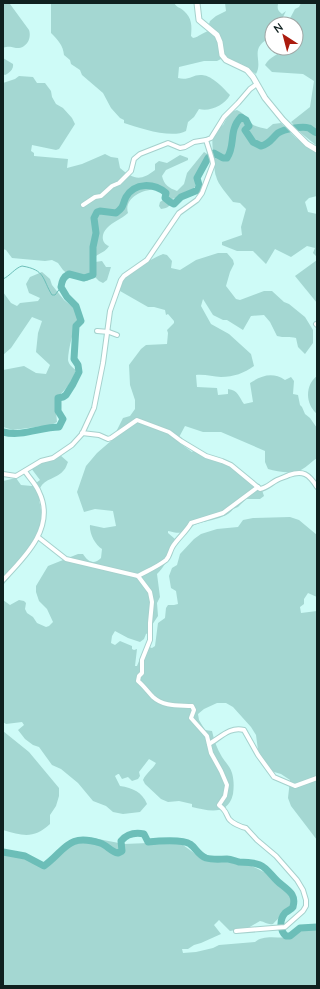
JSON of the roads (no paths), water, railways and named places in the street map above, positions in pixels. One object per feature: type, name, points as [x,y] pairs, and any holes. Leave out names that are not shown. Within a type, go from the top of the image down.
[{"type":"street","points":[[197,3],[199,20],[217,35],[224,57],[231,63],[246,70],[257,84],[265,98],[283,120],[307,144],[317,150]]},
{"type":"street","points":[[83,205],[95,196],[101,196],[112,186],[119,183],[131,171],[134,159],[140,154],[168,143],[180,148],[194,142],[211,138],[224,117],[238,104],[250,89],[257,84]]},
{"type":"street","points":[[3,474],[16,476],[37,464],[53,458],[76,442],[82,433],[94,408],[103,363],[110,311],[122,278],[147,260],[179,213],[199,197],[212,168],[212,159],[206,140]]},
{"type":"street","points":[[97,332],[107,332],[117,335]]},
{"type":"street","points":[[82,433],[108,439],[137,420],[169,432],[181,442],[206,456],[231,465],[262,489],[281,478],[300,472],[311,479],[317,487]]},
{"type":"street","points":[[3,580],[19,564],[38,538],[43,520],[43,506],[39,492],[25,471]]},
{"type":"street","points":[[138,576],[158,566],[166,559],[172,546],[188,529],[191,523],[224,513],[258,487]]},
{"type":"street","points":[[38,538],[66,559],[138,576],[150,592],[152,602],[150,640],[142,660],[142,673],[139,676],[138,681],[153,697],[161,702],[173,706],[192,706],[194,710],[191,718],[207,736],[209,744],[208,748],[227,785],[225,796],[220,805],[232,822],[246,828],[257,840],[276,856],[297,880],[303,890],[306,900],[306,906],[303,912],[281,927],[236,931]]},
{"type":"street","points":[[209,744],[215,739],[235,729],[244,730],[258,755],[274,777],[295,786],[317,778]]},
{"type":"waterway","points":[[3,432],[24,433],[59,427],[63,419],[58,411],[58,398],[66,395],[79,372],[78,365],[74,359],[76,326],[81,321],[76,306],[67,297],[61,287],[63,279],[69,274],[84,278],[93,275],[93,247],[96,233],[94,218],[97,212],[116,213],[122,207],[130,192],[139,187],[156,187],[166,193],[165,198],[174,204],[181,197],[198,190],[199,185],[197,178],[208,158],[214,153],[223,158],[227,158],[230,153],[233,133],[237,122],[241,117],[246,120],[249,126],[245,130],[253,142],[261,146],[269,142],[278,133],[289,129],[306,127],[317,133]]},
{"type":"waterway","points":[[3,279],[22,266],[35,270],[39,273],[52,295],[55,295],[61,287]]},
{"type":"waterway","points":[[3,852],[25,856],[44,866],[68,845],[80,840],[89,840],[100,843],[118,853],[122,851],[121,841],[128,835],[134,833],[144,834],[148,842],[187,842],[206,858],[228,859],[252,863],[260,865],[266,869],[290,892],[294,900],[293,907],[285,913],[281,922],[282,931],[286,936],[290,936],[300,928],[317,927]]}]
